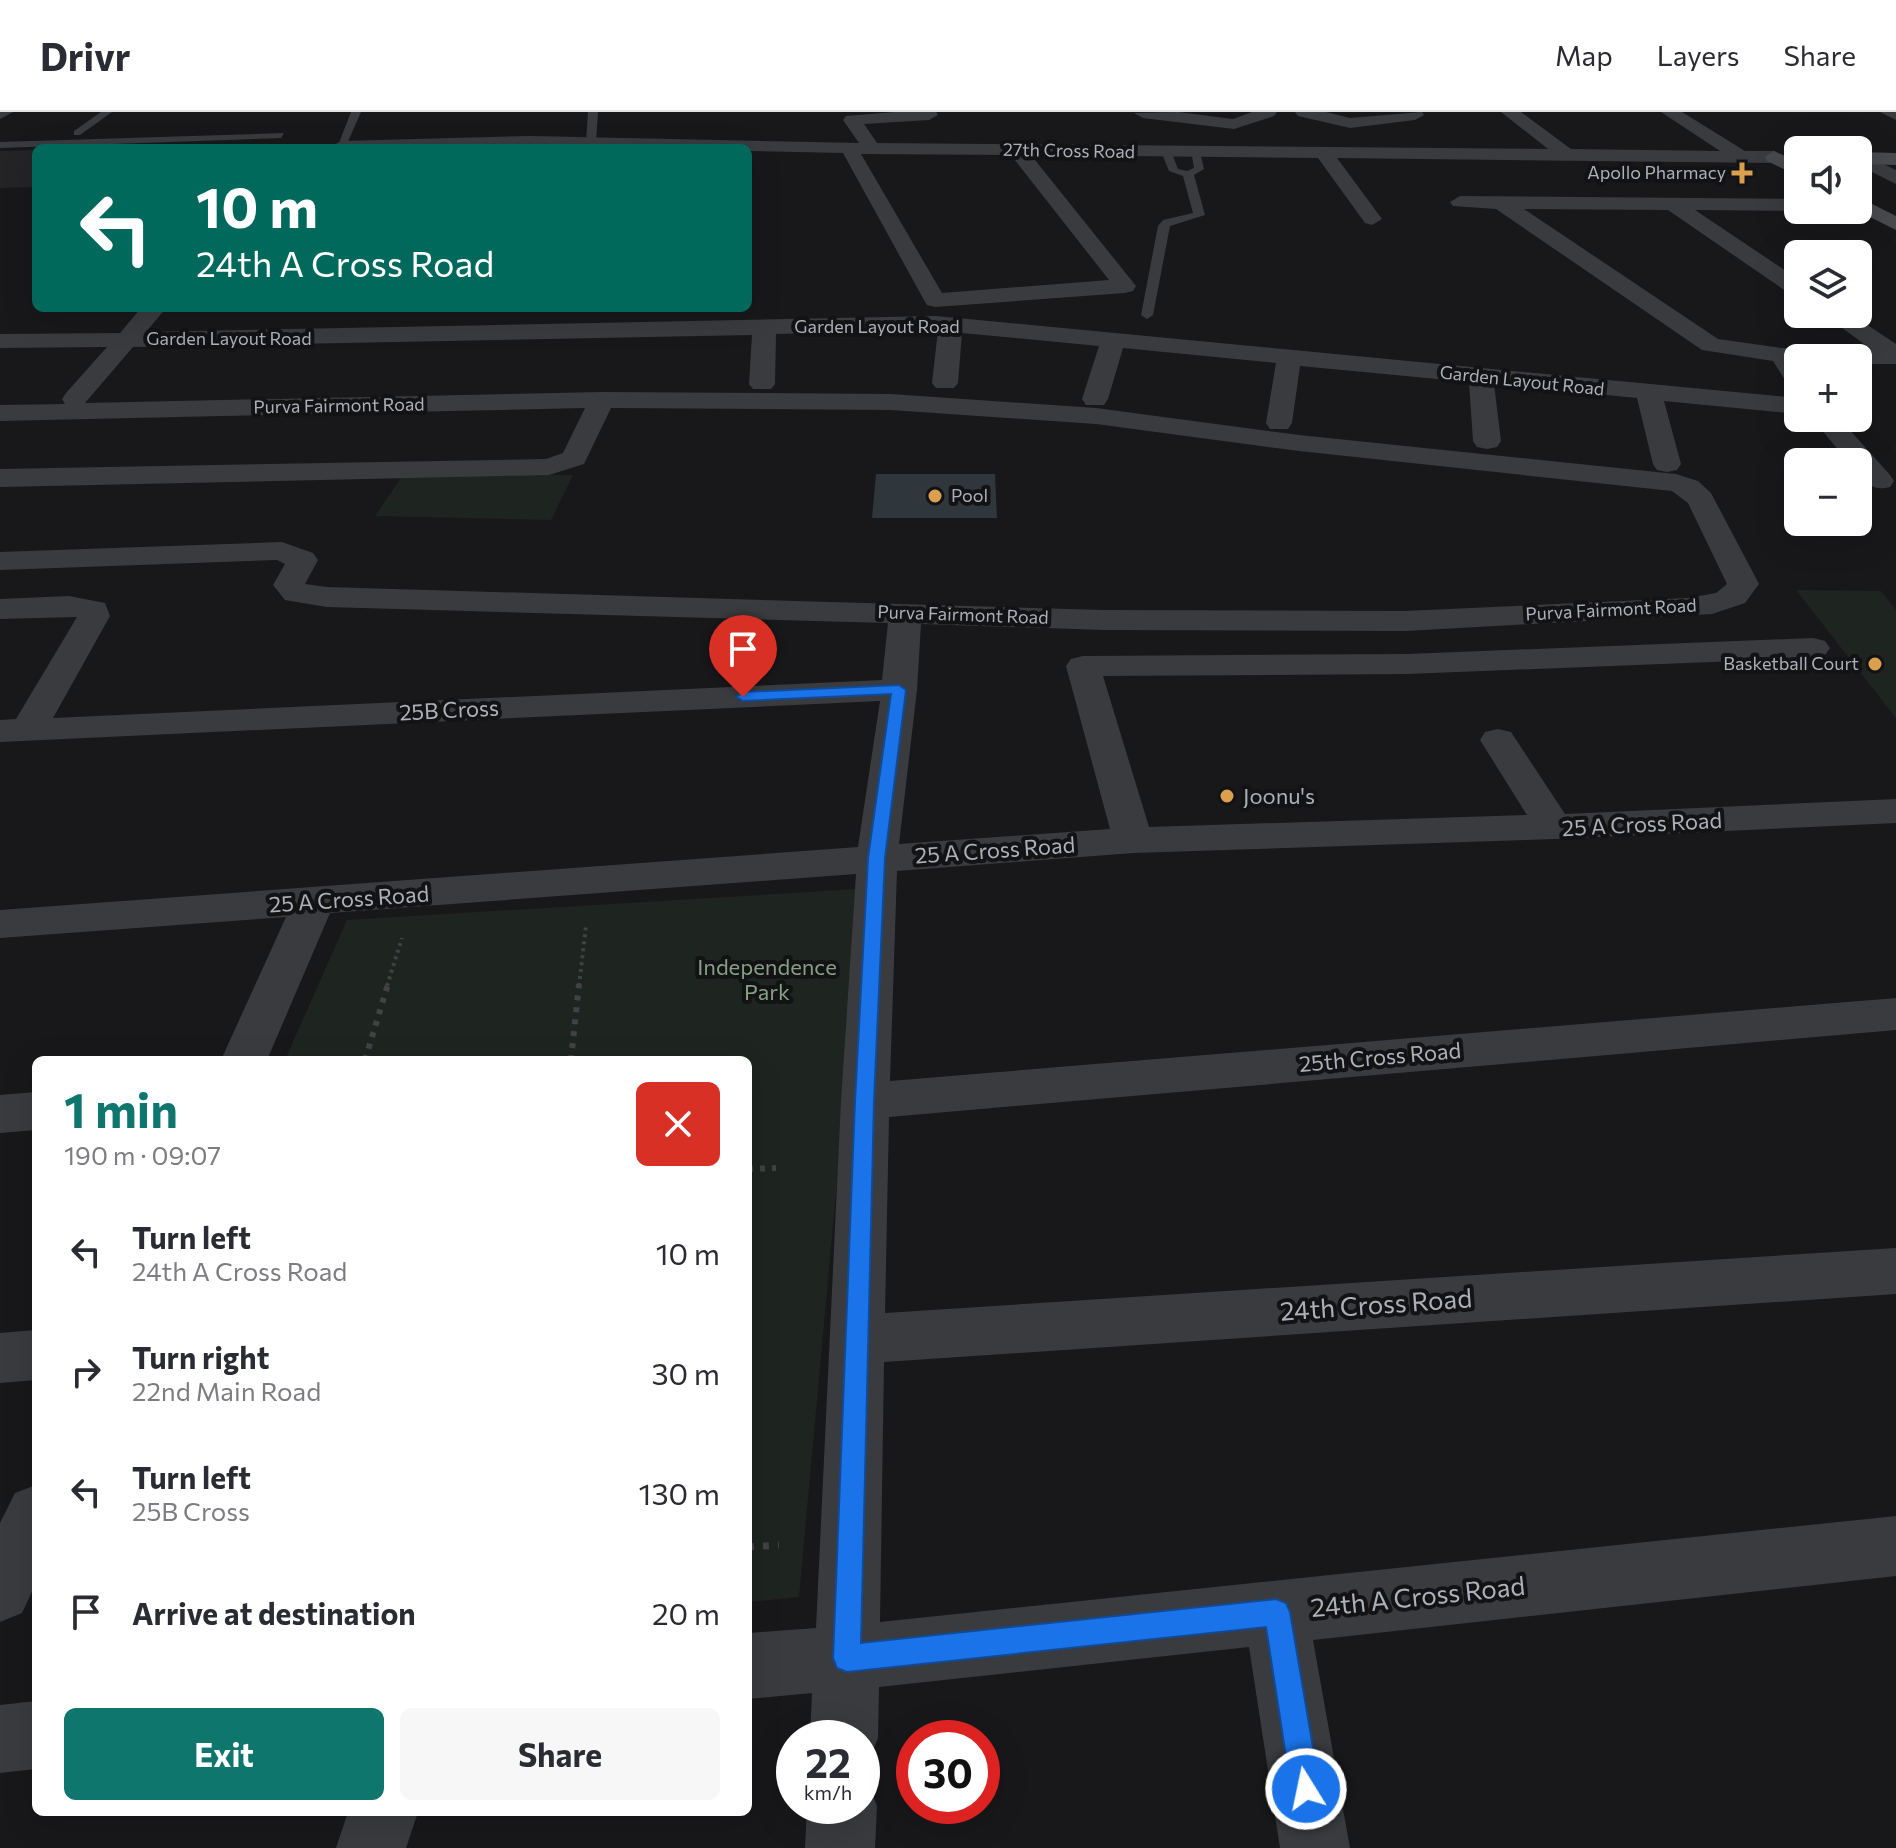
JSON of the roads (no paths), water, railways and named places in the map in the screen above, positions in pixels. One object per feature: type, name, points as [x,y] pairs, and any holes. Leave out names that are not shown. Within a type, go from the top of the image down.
[{"type":"main road","name":"27th Cross Road","points":[[1774,157],[1784,157]]},
{"type":"main road","points":[[1774,157],[1784,162]]},
{"type":"main road","points":[[1872,158],[1896,159]]},
{"type":"main road","points":[[1872,211],[1896,224]]},
{"type":"street","points":[[872,149],[845,121],[929,115],[927,112]]},
{"type":"street","points":[[1143,113],[1234,124],[1268,112]]},
{"type":"street","points":[[1304,112],[1350,123],[1413,113],[1453,154]]},
{"type":"street","points":[[1510,112],[1567,155]]},
{"type":"street","points":[[1670,112],[1742,157]]},
{"type":"street","points":[[1889,112],[1896,115]]},
{"type":"street","points":[[1143,113],[1149,122],[1190,129],[1202,152]]},
{"type":"street","points":[[423,143],[429,122]]},
{"type":"street","points":[[704,122],[716,144]]},
{"type":"street","name":"27th Cross Road","points":[[416,144],[675,144]]},
{"type":"street","name":"27th Cross Road","points":[[752,146],[1774,157]]},
{"type":"street","points":[[849,148],[935,300],[1125,286],[1017,150]]},
{"type":"street","points":[[1290,153],[1310,177],[1340,177]]},
{"type":"street","points":[[1324,153],[1372,219]]},
{"type":"street","points":[[1872,165],[1896,178]]},
{"type":"street","points":[[1460,202],[1784,205]]},
{"type":"street","points":[[1501,203],[1711,345],[1781,355],[1896,356]]},
{"type":"street","points":[[1674,205],[1784,280]]},
{"type":"street","points":[[75,399],[151,312]]},
{"type":"street","points":[[309,363],[341,318]]},
{"type":"street","points":[[549,364],[556,320]]},
{"type":"street","name":"Garden Layout Road","points":[[0,341],[325,338],[556,320],[764,327],[951,325],[1784,405]]},
{"type":"street","points":[[945,383],[951,325]]},
{"type":"street","points":[[762,384],[764,327]]},
{"type":"street","points":[[1855,328],[1896,356]]},
{"type":"street","points":[[1095,399],[1113,340]]},
{"type":"street","points":[[1781,355],[1784,360]]},
{"type":"street","points":[[1279,423],[1289,358]]},
{"type":"street","points":[[1481,377],[1487,441]]},
{"type":"street","points":[[1649,393],[1667,464]]},
{"type":"street","points":[[0,478],[549,467],[574,458],[602,400]]},
{"type":"street","name":"Purva Fairmont Road","points":[[0,413],[602,400],[891,402],[1038,411],[1315,445],[1676,483],[1688,487],[1701,499],[1743,584],[1739,593],[1730,600],[1688,608],[1405,621],[1104,620],[327,597],[296,593],[289,585],[302,560],[289,552],[0,561]]},
{"type":"street","points":[[1837,432],[1880,481]]},
{"type":"street","points":[[82,606],[113,557]]},
{"type":"street","points":[[0,609],[82,606],[93,610],[94,616],[14,730]]},
{"type":"street","points":[[845,1720],[865,1101],[877,858],[899,690],[905,612]]},
{"type":"street","points":[[1133,840],[1083,666],[1407,664],[1813,648]]},
{"type":"street","name":"25B Cross","points":[[14,730],[899,690]]},
{"type":"street","points":[[1498,740],[1554,827]]},
{"type":"street","name":"25 A Cross Road","points":[[0,924],[1133,840],[1891,818]]},
{"type":"street","points":[[246,1056],[314,902]]},
{"type":"street","name":"25th Cross Road","points":[[865,1101],[1896,1014]]},
{"type":"street","points":[[0,1114],[32,1111]]},
{"type":"street","name":"24th Cross Road","points":[[857,1339],[1896,1271]]},
{"type":"street","points":[[0,1358],[32,1355]]},
{"type":"street","points":[[0,1591],[32,1523]]},
{"type":"street","name":"24th A Cross Road","points":[[752,1666],[1896,1546]]},
{"type":"street","points":[[1276,1612],[1315,1848]]},
{"type":"street","points":[[0,1739],[32,1735]]},
{"type":"street","points":[[371,1848],[382,1816]]},
{"type":"street","points":[[840,1848],[841,1824]]},
{"type":"lane","points":[[77,133],[107,112]]},
{"type":"lane","points":[[342,144],[356,112]]},
{"type":"lane","points":[[591,142],[593,112]]},
{"type":"lane","points":[[0,135],[269,129]]},
{"type":"lane","points":[[0,145],[281,135]]},
{"type":"lane","points":[[1166,151],[1174,171],[1188,174],[1199,169],[1202,152]]},
{"type":"lane","points":[[1147,315],[1164,226],[1167,222],[1199,215],[1188,174]]},
{"type":"place","name":"Apollo Pharmacy","points":[[1742,173]]},
{"type":"place","name":"Pool","points":[[935,496]]},
{"type":"place","name":"Basketball Court","points":[[1875,664]]},
{"type":"place","name":"Joonu's","points":[[1227,796]]},
{"type":"park label","name":"Independence Park","points":[[767,980]]}]
